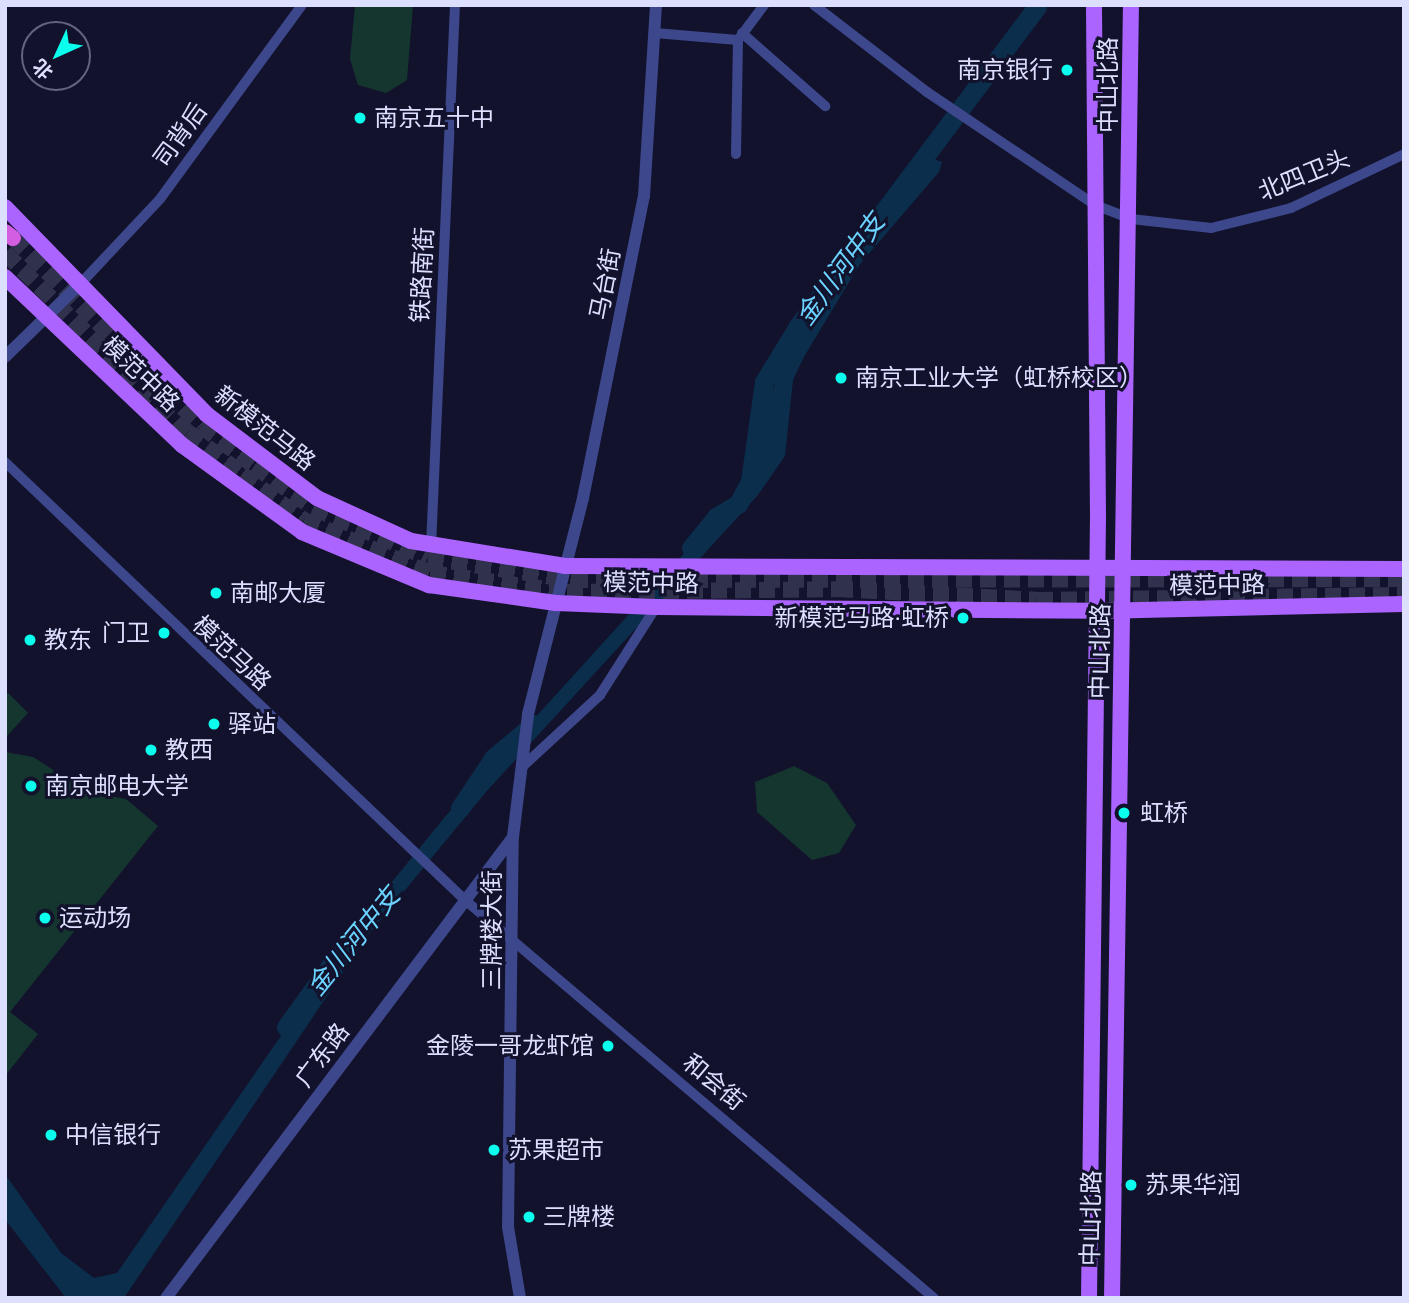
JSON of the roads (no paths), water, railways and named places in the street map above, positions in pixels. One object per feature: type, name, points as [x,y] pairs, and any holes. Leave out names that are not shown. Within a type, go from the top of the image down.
[{"type":"main road","name":"中山北路","points":[[1089,1298],[1098,570],[1094,5]]},
{"type":"main road","name":"中山北路","points":[[1112,1298],[1131,219],[1131,5]]},
{"type":"main road","name":"新模范马路","points":[[5,207],[83,281],[206,414],[317,498],[431,546],[565,566]]},
{"type":"main road","name":"模范中路","points":[[5,277],[182,445],[302,532],[429,586],[556,603],[656,607],[1097,611],[1404,604]]},
{"type":"main road","name":"模范中路","points":[[565,566],[1404,569]]},
{"type":"street","name":"司背后","points":[[83,281],[160,199],[302,5]]},
{"type":"street","name":"铁路南街","points":[[431,546],[455,5]]},
{"type":"street","name":"马台街","points":[[565,566],[644,196],[656,5]]},
{"type":"street","points":[[736,154],[740,37],[764,5]]},
{"type":"street","name":"北四卫头","points":[[814,5],[928,92],[1095,205],[1131,219],[1211,228],[1291,208],[1404,154]]},
{"type":"street","points":[[655,33],[740,37],[825,106]]},
{"type":"street","points":[[5,357],[83,281]]},
{"type":"street","name":"模范马路","points":[[5,461],[465,900]]},
{"type":"street","name":"三牌楼大街","points":[[520,1298],[508,1227],[513,837],[528,714],[565,566]]},
{"type":"street","points":[[521,768],[600,695],[656,607]]},
{"type":"street","name":"广东路","points":[[166,1298],[513,837]]},
{"type":"street","name":"和会街","points":[[465,900],[934,1298]]},
{"type":"water","points":[[933,159],[942,162],[939,172],[860,264],[805,355],[793,380],[785,456],[758,495],[486,792],[368,935],[124,1298],[77,1298],[5,1196],[5,1174],[61,1253],[94,1278],[117,1273],[361,920],[444,818],[739,493],[779,372],[843,269]]},
{"type":"waterway","name":"金川河中支","points":[[691,548],[716,517],[738,504],[750,481],[764,382],[798,326],[1037,7]]},
{"type":"waterway","name":"金川河中支","points":[[460,808],[494,757],[534,724]]},
{"type":"waterway","name":"金川河中支","points":[[286,1027],[338,955]]},
{"type":"waterway","points":[[5,1204],[78,1298]]},
{"type":"tunnel","points":[[13,238],[201,426],[313,508],[428,558],[572,580],[1404,579]]},
{"type":"tunnel","points":[[5,253],[188,432],[242,474],[304,520],[430,573],[567,592],[837,589],[1037,600],[1404,595]]},
{"type":"place","name":"南京银行","points":[[1067,70]]},
{"type":"place","name":"南京五十中","points":[[360,118]]},
{"type":"place","name":"南京工业大学（虹桥校区）","points":[[841,378]]},
{"type":"place","name":"南邮大厦","points":[[216,593]]},
{"type":"place","name":"新模范马路·虹桥","points":[[963,618]]},
{"type":"place","name":"门卫","points":[[164,633]]},
{"type":"place","name":"教东","points":[[30,640]]},
{"type":"place","name":"驿站","points":[[214,724]]},
{"type":"place","name":"教西","points":[[151,750]]},
{"type":"place","name":"南京邮电大学","points":[[31,786]]},
{"type":"place","name":"虹桥","points":[[1124,813]]},
{"type":"place","name":"运动场","points":[[45,918]]},
{"type":"place","name":"金陵一哥龙虾馆","points":[[608,1046]]},
{"type":"place","name":"中信银行","points":[[51,1135]]},
{"type":"place","name":"苏果超市","points":[[494,1150]]},
{"type":"place","name":"苏果华润","points":[[1131,1185]]},
{"type":"place","name":"三牌楼","points":[[529,1217]]}]
